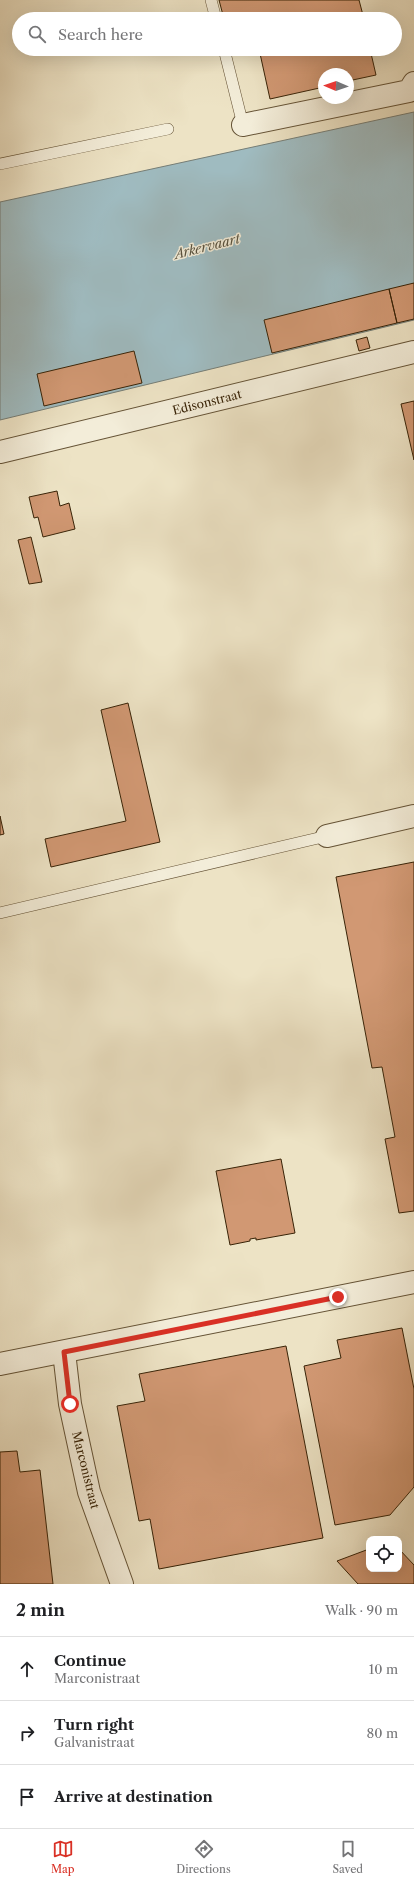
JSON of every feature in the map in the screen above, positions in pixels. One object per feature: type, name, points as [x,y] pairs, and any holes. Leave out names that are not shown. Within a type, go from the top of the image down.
[{"type":"street","points":[[243,125],[409,91],[414,83]]},
{"type":"street","name":"Edisonstraat","points":[[0,452],[414,352]]},
{"type":"street","points":[[327,836],[414,816]]},
{"type":"street","points":[[0,1364],[414,1282]]},
{"type":"street","name":"Marconistraat","points":[[64,1352],[70,1404],[89,1492],[122,1584]]},
{"type":"lane","points":[[211,0],[214,12]]},
{"type":"lane","points":[[226,56],[243,125]]},
{"type":"lane","points":[[0,164],[168,129]]},
{"type":"lane","points":[[0,913],[327,836]]},
{"type":"water","name":"Arkervaart","points":[[414,112],[414,320],[0,420],[0,202]]},
{"type":"building","points":[[219,0],[359,0],[362,12],[222,12]]},
{"type":"building","points":[[261,56],[372,56],[376,75],[354,80],[354,68],[318,68],[318,88],[270,99]]},
{"type":"building","points":[[414,283],[414,319],[397,323],[389,289]]},
{"type":"building","points":[[389,289],[397,323],[272,353],[264,320]]},
{"type":"building","points":[[367,337],[370,348],[359,351],[356,340]]},
{"type":"building","points":[[134,351],[142,383],[44,406],[37,374]]},
{"type":"building","points":[[414,401],[414,460],[401,404]]},
{"type":"building","points":[[57,491],[60,506],[69,503],[75,529],[43,537],[38,517],[34,518],[29,497]]},
{"type":"building","points":[[31,537],[42,582],[29,584],[18,540]]},
{"type":"building","points":[[128,703],[160,842],[51,867],[45,839],[126,821],[101,710]]},
{"type":"building","points":[[0,816],[4,834],[0,835]]},
{"type":"building","points":[[414,862],[414,1211],[399,1213],[385,1139],[395,1137],[382,1067],[372,1068],[336,877]]},
{"type":"building","points":[[281,1159],[295,1233],[256,1240],[256,1238],[250,1239],[250,1241],[230,1245],[216,1171]]},
{"type":"building","points":[[402,1328],[414,1389],[414,1487],[390,1515],[335,1525],[304,1366],[341,1358],[337,1340]]},
{"type":"building","points":[[286,1346],[323,1538],[159,1569],[150,1519],[139,1521],[117,1406],[145,1401],[139,1374]]},
{"type":"building","points":[[17,1451],[20,1472],[40,1470],[53,1584],[0,1584],[0,1452]]},
{"type":"building","points":[[366,1550],[366,1572],[402,1572],[402,1552],[414,1565],[414,1584],[358,1584],[337,1561]]},
{"type":"route","points":[[70,1404],[64,1352],[338,1297]]}]
